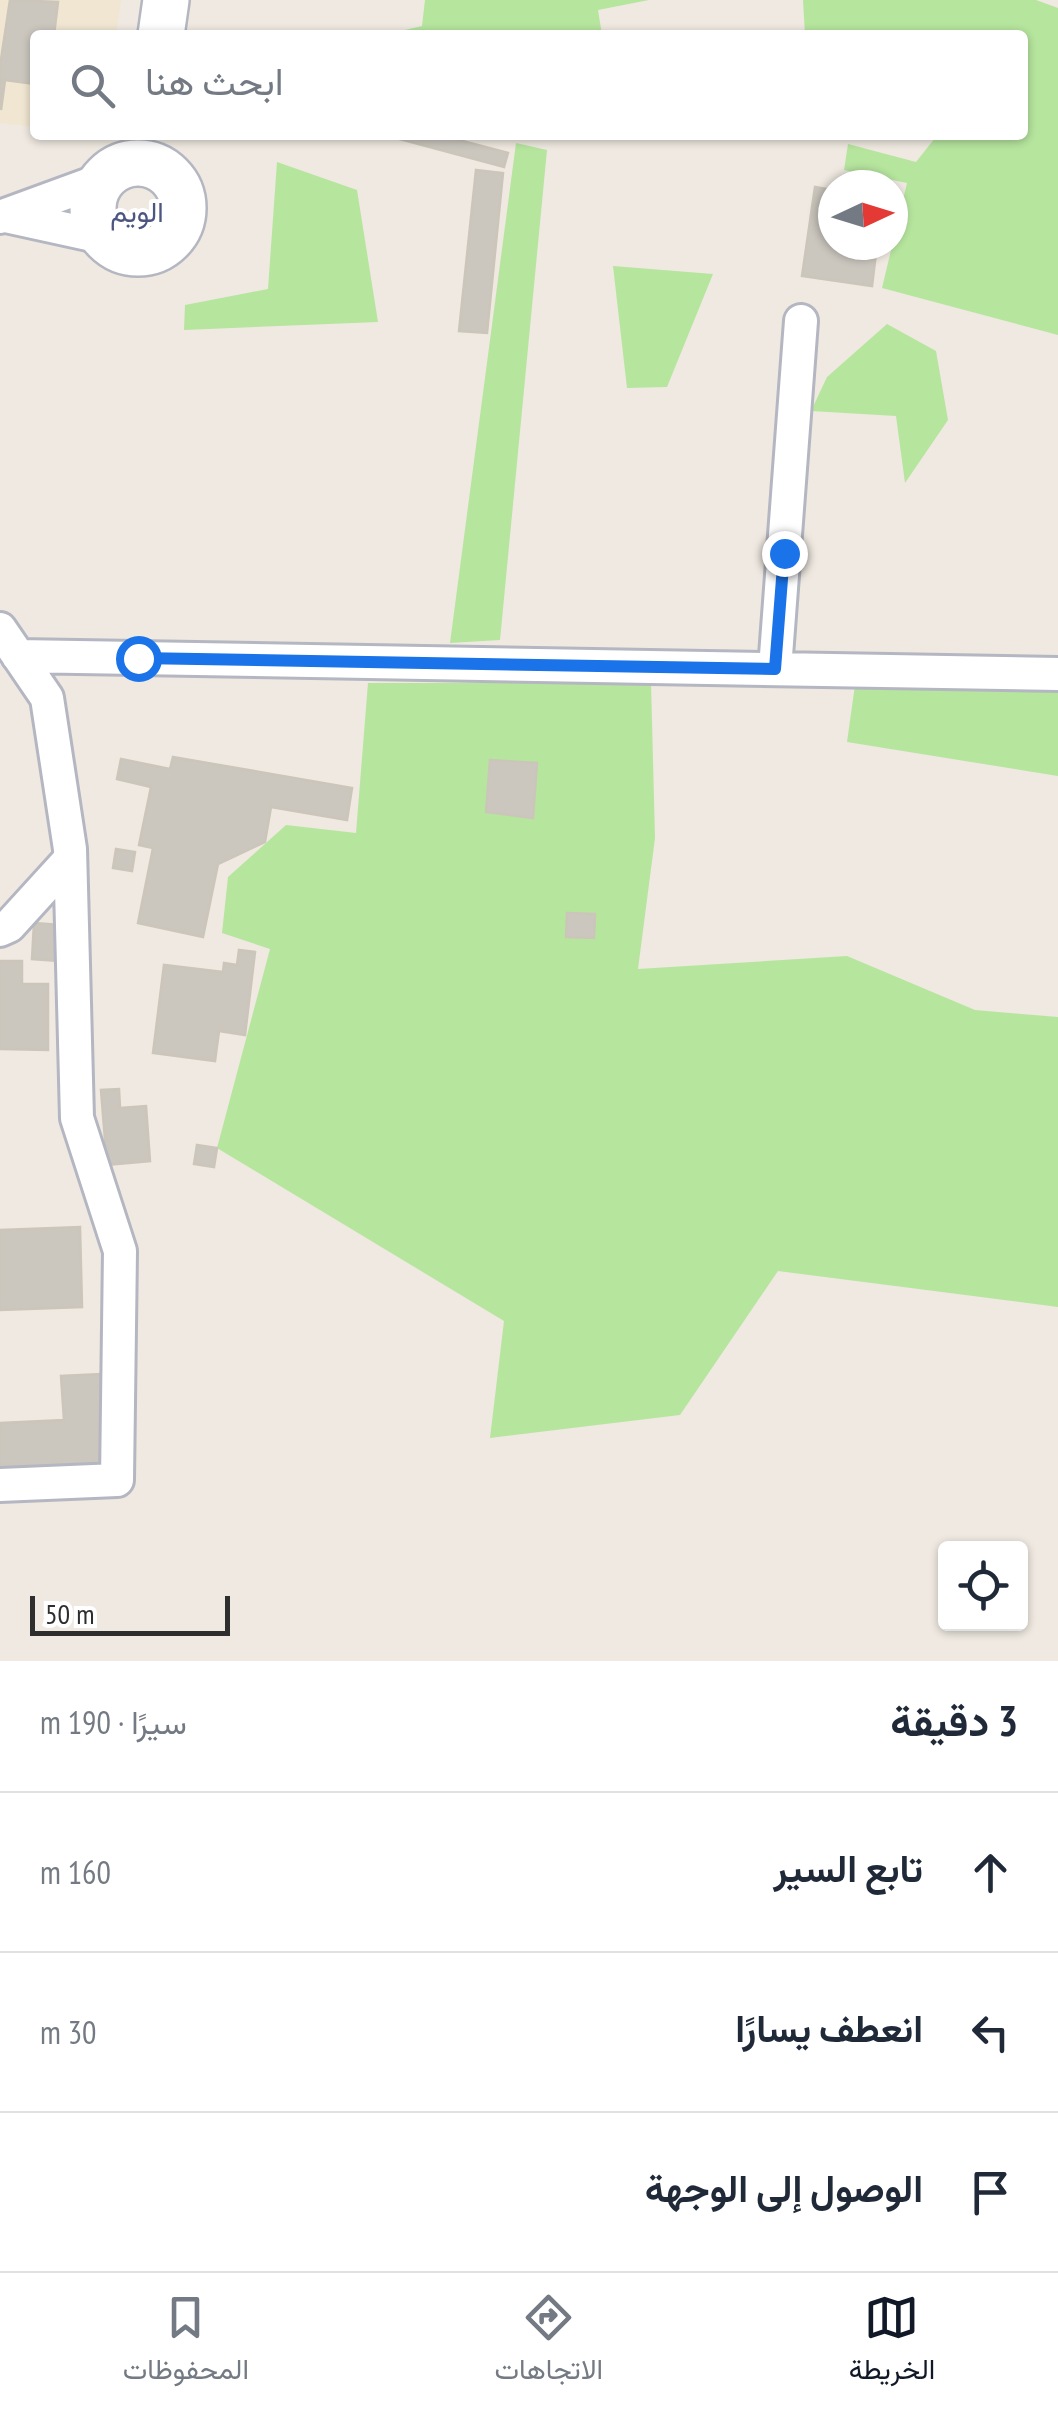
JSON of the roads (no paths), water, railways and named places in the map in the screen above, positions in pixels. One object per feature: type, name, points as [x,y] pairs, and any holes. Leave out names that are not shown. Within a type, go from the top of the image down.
[{"type":"street","points":[[163,30],[166,0]]},
{"type":"street","points":[[164,154],[183,202],[176,234],[164,246],[131,254],[102,237],[3,217],[114,162],[135,162],[164,154]]},
{"type":"street","points":[[102,237],[92,205],[114,162]]},
{"type":"street","points":[[775,669],[801,321]]},
{"type":"street","points":[[9,642],[775,669],[1058,674]]},
{"type":"street","points":[[0,1486],[117,1480],[120,1251],[77,1118],[70,859],[46,698],[9,642]]},
{"type":"street","points":[[0,930],[9,926],[70,859]]},
{"type":"district","name":"الويم","points":[[137,211]]}]
